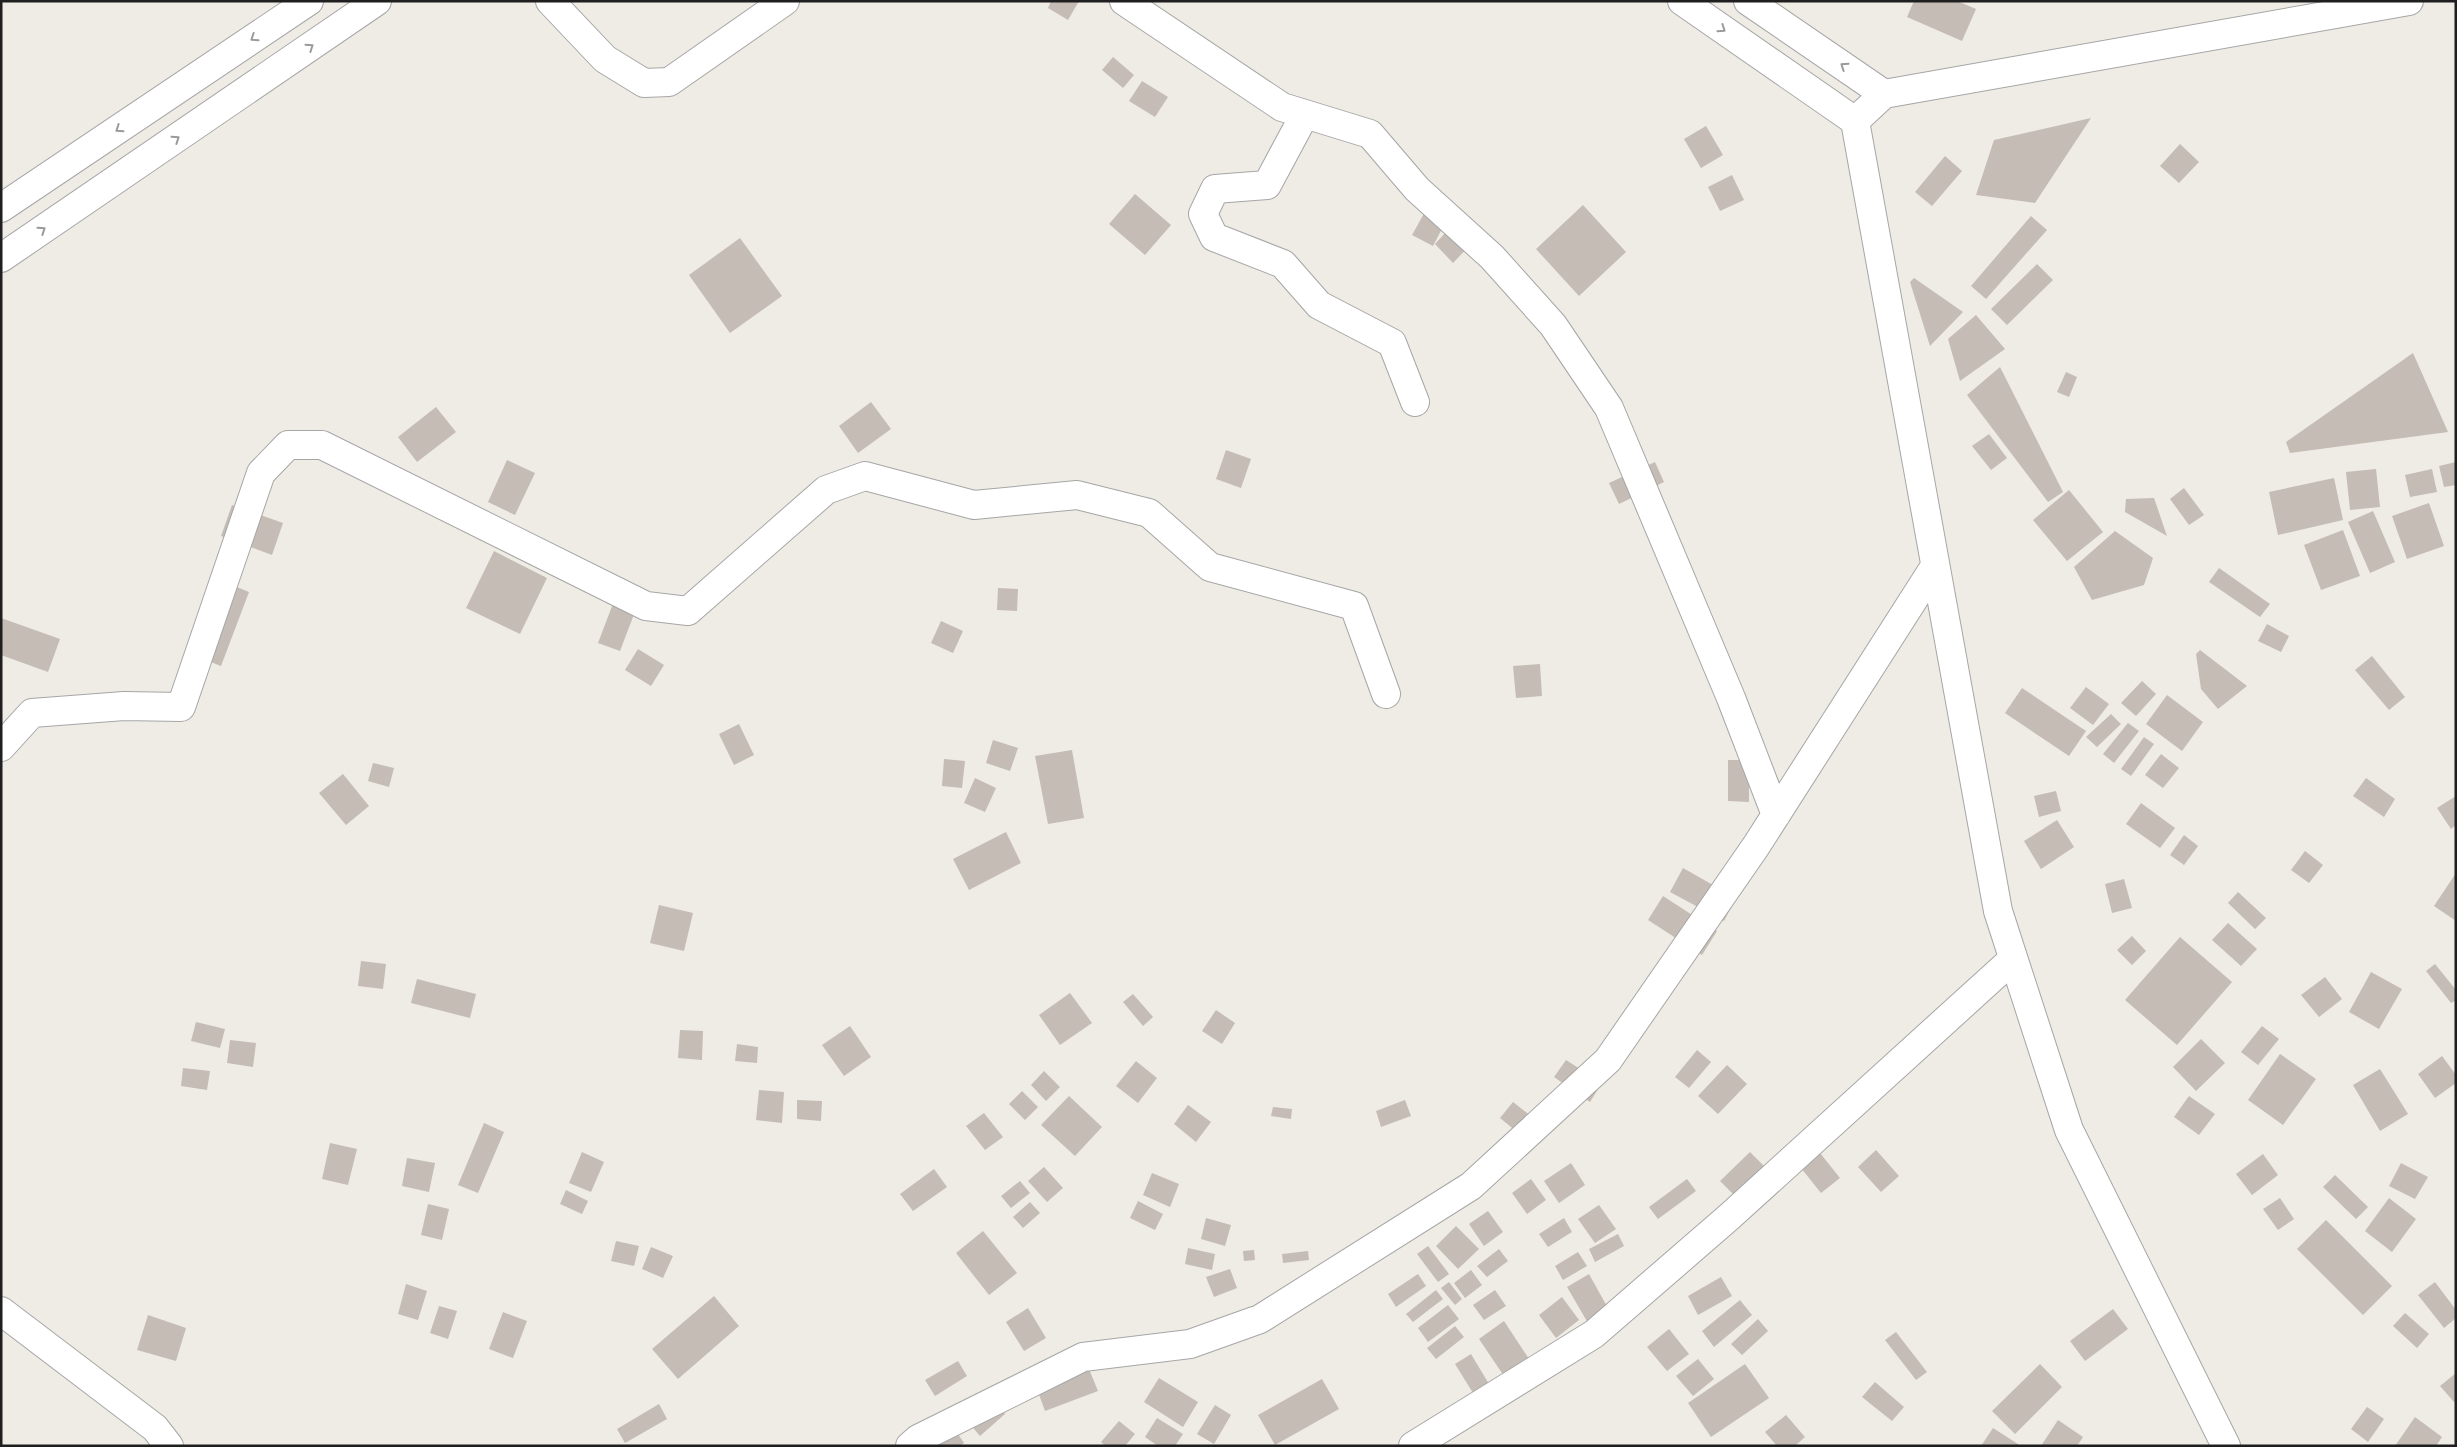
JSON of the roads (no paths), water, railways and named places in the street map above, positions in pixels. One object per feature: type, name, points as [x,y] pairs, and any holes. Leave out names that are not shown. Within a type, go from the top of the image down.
[{"type":"street","points":[[1,208],[309,1]]},
{"type":"street","points":[[1,258],[377,1]]},
{"type":"street","points":[[550,1],[606,59],[644,83],[669,82],[785,1]]},
{"type":"street","points":[[1124,1],[1282,107],[1370,134],[1417,189],[1492,257],[1559,334],[1609,408],[1731,698],[1776,815]]},
{"type":"street","points":[[1682,1],[1855,121],[1998,911],[2069,1130],[2226,1446]]},
{"type":"street","points":[[1748,1],[1884,94]]},
{"type":"street","points":[[1855,121],[1884,94],[2409,1]]},
{"type":"street","points":[[1305,114],[1267,185],[1214,189],[1203,214],[1214,237],[1283,264],[1319,305],[1392,343],[1415,402]]},
{"type":"street","points":[[1,748],[32,713],[124,706],[181,707],[261,473],[288,445],[322,445],[646,606],[688,611],[826,490],[865,476],[974,505],[1076,495],[1149,513],[1210,567],[1354,606],[1386,694]]},
{"type":"street","points":[[910,1446],[918,1440],[1083,1357],[1190,1344],[1260,1319],[1471,1186],[1608,1060],[1776,815],[1935,566]]},
{"type":"street","points":[[1413,1446],[1594,1334],[1729,1217],[2014,959]]},
{"type":"street","points":[[1,1311],[155,1428],[170,1446]]}]
